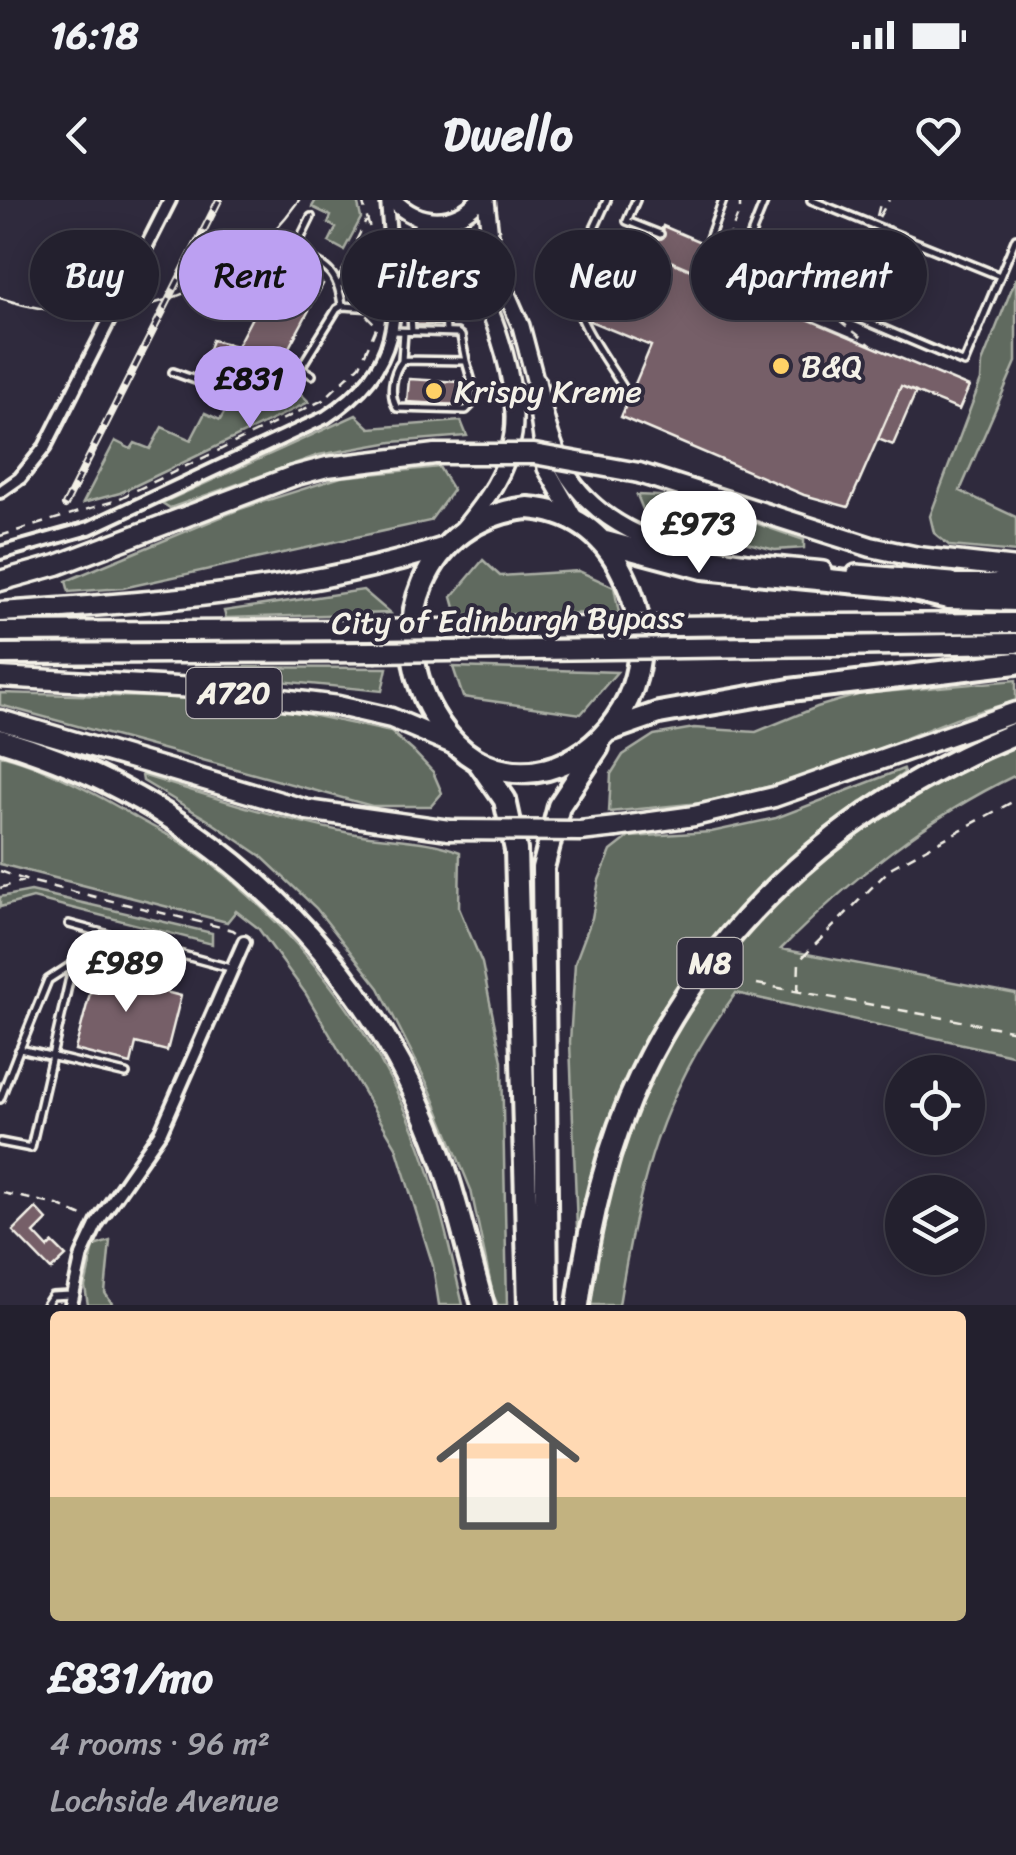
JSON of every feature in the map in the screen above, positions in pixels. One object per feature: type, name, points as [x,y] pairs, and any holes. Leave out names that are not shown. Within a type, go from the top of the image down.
[{"type":"highway","points":[[529,1305],[516,850],[506,800],[468,753],[445,733],[430,708],[419,683],[412,642],[413,618],[422,585],[452,540],[486,516],[511,509],[547,509],[575,519],[605,542],[702,568],[901,587],[1016,584]]},
{"type":"highway","points":[[547,1305],[543,868],[559,806],[626,708],[635,682],[642,635],[630,589],[605,542]]},
{"type":"highway","points":[[901,587],[948,598],[1016,600]]},
{"type":"highway","points":[[468,753],[511,772],[547,769],[565,762],[609,732],[659,713],[790,690],[1016,663]]},
{"type":"highway","name":"M8","points":[[578,1305],[597,1196],[626,1108],[661,1037],[710,964],[782,881],[843,830],[912,785],[1009,736]]},
{"type":"highway","points":[[0,740],[100,778],[189,828],[246,873],[327,954],[374,1020],[415,1094],[457,1204],[482,1305]]},
{"type":"main road","points":[[0,581],[58,564],[293,476],[344,464],[435,454],[534,454],[639,473],[871,547],[1016,568]]},
{"type":"main road","points":[[0,612],[126,603],[256,586],[378,566],[452,540]]},
{"type":"main road","name":"City of Edinburgh Bypass","points":[[0,632],[1016,622]]},
{"type":"main road","name":"City of Edinburgh Bypass","points":[[0,654],[1016,643]]},
{"type":"main road","name":"A720","points":[[0,677],[195,688],[338,706],[390,718],[468,753]]},
{"type":"main road","points":[[0,720],[306,810],[449,830],[563,831],[694,816],[774,797],[1016,712]]},
{"type":"street","points":[[0,492],[20,478],[45,448],[170,200]]},
{"type":"street","points":[[390,200],[412,216],[428,220],[457,217],[482,200],[494,262],[522,326],[554,444],[567,473],[591,503],[642,536],[679,549],[722,557],[986,584]]},
{"type":"street","points":[[390,200],[390,230]]},
{"type":"street","points":[[419,230],[428,220]]},
{"type":"street","points":[[428,220],[474,278],[497,326],[513,408],[513,435],[504,464],[479,510],[452,540]]},
{"type":"street","points":[[0,554],[89,528],[326,417],[357,394],[373,375],[403,332],[399,320]]},
{"type":"street","points":[[537,381],[538,426],[546,468],[575,519]]},
{"type":"street","points":[[71,1300],[82,1256],[97,1224],[161,1130],[244,942]]},
{"type":"lane","points":[[607,200],[576,275],[573,294],[583,320],[623,387]]},
{"type":"lane","points":[[636,200],[627,221],[650,230]]},
{"type":"lane","points":[[711,230],[723,200]]},
{"type":"lane","points":[[752,230],[764,200]]},
{"type":"lane","points":[[811,200],[1000,276]]},
{"type":"lane","points":[[305,230],[311,218]]},
{"type":"lane","points":[[865,320],[964,362],[1016,238]]},
{"type":"lane","points":[[173,372],[265,404],[280,399],[332,315],[342,306],[340,284],[332,272],[322,267]]},
{"type":"lane","points":[[404,320],[402,360],[395,370],[392,401],[397,408],[466,410],[471,405],[472,382],[462,336],[447,320]]},
{"type":"lane","points":[[445,320],[446,333]]},
{"type":"lane","points":[[403,332],[458,333]]},
{"type":"lane","points":[[402,360],[466,361]]},
{"type":"lane","points":[[300,368],[312,375]]},
{"type":"lane","points":[[69,924],[233,969]]},
{"type":"lane","points":[[0,1142],[31,1148],[73,964],[84,944],[98,932]]},
{"type":"lane","points":[[0,1099],[48,980],[73,964]]},
{"type":"lane","points":[[20,1049],[126,1074]]},
{"type":"lane","points":[[46,1305],[52,1296],[71,1300]]},
{"type":"path","points":[[732,230],[740,200]]},
{"type":"path","points":[[881,200],[874,215],[881,218],[889,200]]},
{"type":"path","points":[[872,230],[878,216]]},
{"type":"path","points":[[362,230],[368,219]]},
{"type":"path","points":[[839,320],[872,346]]},
{"type":"path","points":[[0,536],[114,500]]},
{"type":"path","points":[[798,992],[799,961],[892,867],[1016,800]]},
{"type":"path","points":[[0,871],[234,930],[244,942]]},
{"type":"path","points":[[0,888],[25,880]]},
{"type":"path","points":[[757,984],[1016,1031]]},
{"type":"path","points":[[3,1193],[57,1205],[97,1224]]},
{"type":"shaded area","points":[[316,200],[357,200],[361,218],[355,230],[342,230],[342,249],[329,242],[336,228],[328,223],[331,216],[312,207]]},
{"type":"shaded area","points":[[1016,278],[1016,362],[960,491],[1016,517],[1016,552],[950,546],[934,533],[930,516],[981,380],[982,363]]},
{"type":"shaded area","points":[[298,391],[309,402],[120,493],[83,503],[115,441],[131,449],[135,443],[150,449],[162,427],[191,440],[205,413],[220,420],[227,408],[239,413],[246,402],[269,408]]},
{"type":"shaded area","points":[[356,415],[370,428],[461,421],[467,436],[392,442],[319,455],[170,508],[162,503]]},
{"type":"shaded area","points":[[439,467],[453,490],[430,521],[123,588],[69,592],[66,581],[240,509],[341,477]]},
{"type":"shaded area","points":[[637,495],[680,497],[804,540],[804,548],[775,550],[646,517]]},
{"type":"shaded area","points":[[483,560],[500,576],[579,571],[614,587],[619,613],[457,615],[452,597]]},
{"type":"shaded area","points":[[363,590],[390,613],[226,618],[224,611]]},
{"type":"shaded area","points":[[211,667],[387,668],[382,691],[217,675]]},
{"type":"shaded area","points":[[453,667],[617,672],[581,714],[463,697]]},
{"type":"shaded area","points":[[1016,680],[1016,701],[956,718],[809,777],[700,803],[609,812],[611,774],[623,755],[654,735],[694,728],[756,732],[861,694]]},
{"type":"shaded area","points":[[0,693],[186,698],[263,705],[391,732],[433,772],[442,793],[431,806],[372,806],[0,705]]},
{"type":"shaded area","points":[[1016,733],[1016,775],[951,810],[891,852],[781,949],[1016,994],[1016,1056],[736,993],[689,1067],[656,1141],[635,1220],[619,1305],[578,1305],[597,1196],[684,999],[817,851]]},
{"type":"shaded area","points":[[0,755],[70,782],[190,848],[257,903],[317,968],[368,1040],[408,1116],[433,1185],[463,1305],[439,1305],[433,1266],[396,1147],[306,994],[258,928],[236,911],[227,922],[0,864]]},
{"type":"shaded area","points":[[903,769],[904,773],[810,842],[698,953],[657,1018],[619,1103],[591,1176],[580,1231],[570,1042],[575,963],[611,851],[629,837],[711,832],[776,818]]},
{"type":"shaded area","points":[[142,775],[319,826],[460,852],[459,908],[482,963],[502,1061],[507,1305],[498,1305],[493,1295],[471,1190],[429,1087],[379,988],[316,908],[261,856],[143,781]]},
{"type":"shaded area","points":[[31,891],[212,933],[212,944],[33,898],[0,907],[0,897]]},
{"type":"shaded area","points":[[110,1241],[105,1293],[113,1305],[88,1305],[85,1287],[94,1246]]},
{"type":"building","points":[[663,226],[691,238],[691,270],[671,261],[671,230],[661,230]]},
{"type":"building","name":"B&Q","points":[[671,262],[691,270],[691,320],[810,320],[969,387],[959,410],[901,386],[848,507],[804,495],[621,417],[651,346],[590,321],[671,320]]},
{"type":"building","points":[[251,320],[304,320],[285,355],[277,390],[203,367],[212,340],[237,346]]},
{"type":"building","points":[[416,320],[440,320],[440,325],[416,325]]},
{"type":"building","points":[[409,379],[459,382],[458,405],[407,402]]},
{"type":"building","points":[[901,386],[916,392],[893,445],[878,439]]},
{"type":"building","points":[[98,963],[152,977],[150,988],[181,996],[167,1051],[136,1043],[131,1064],[75,1050]]},
{"type":"building","points":[[36,1208],[47,1220],[34,1233],[48,1248],[53,1243],[66,1256],[51,1270],[13,1231]]},
{"type":"tram line","points":[[0,298],[43,309],[85,312],[126,310],[166,300],[204,284],[239,262],[271,234],[299,200]]},
{"type":"railway","points":[[65,505],[219,200]]},
{"type":"place","name":"B&Q","points":[[781,366]]},
{"type":"place","name":"Krispy Kreme","points":[[434,391]]}]
